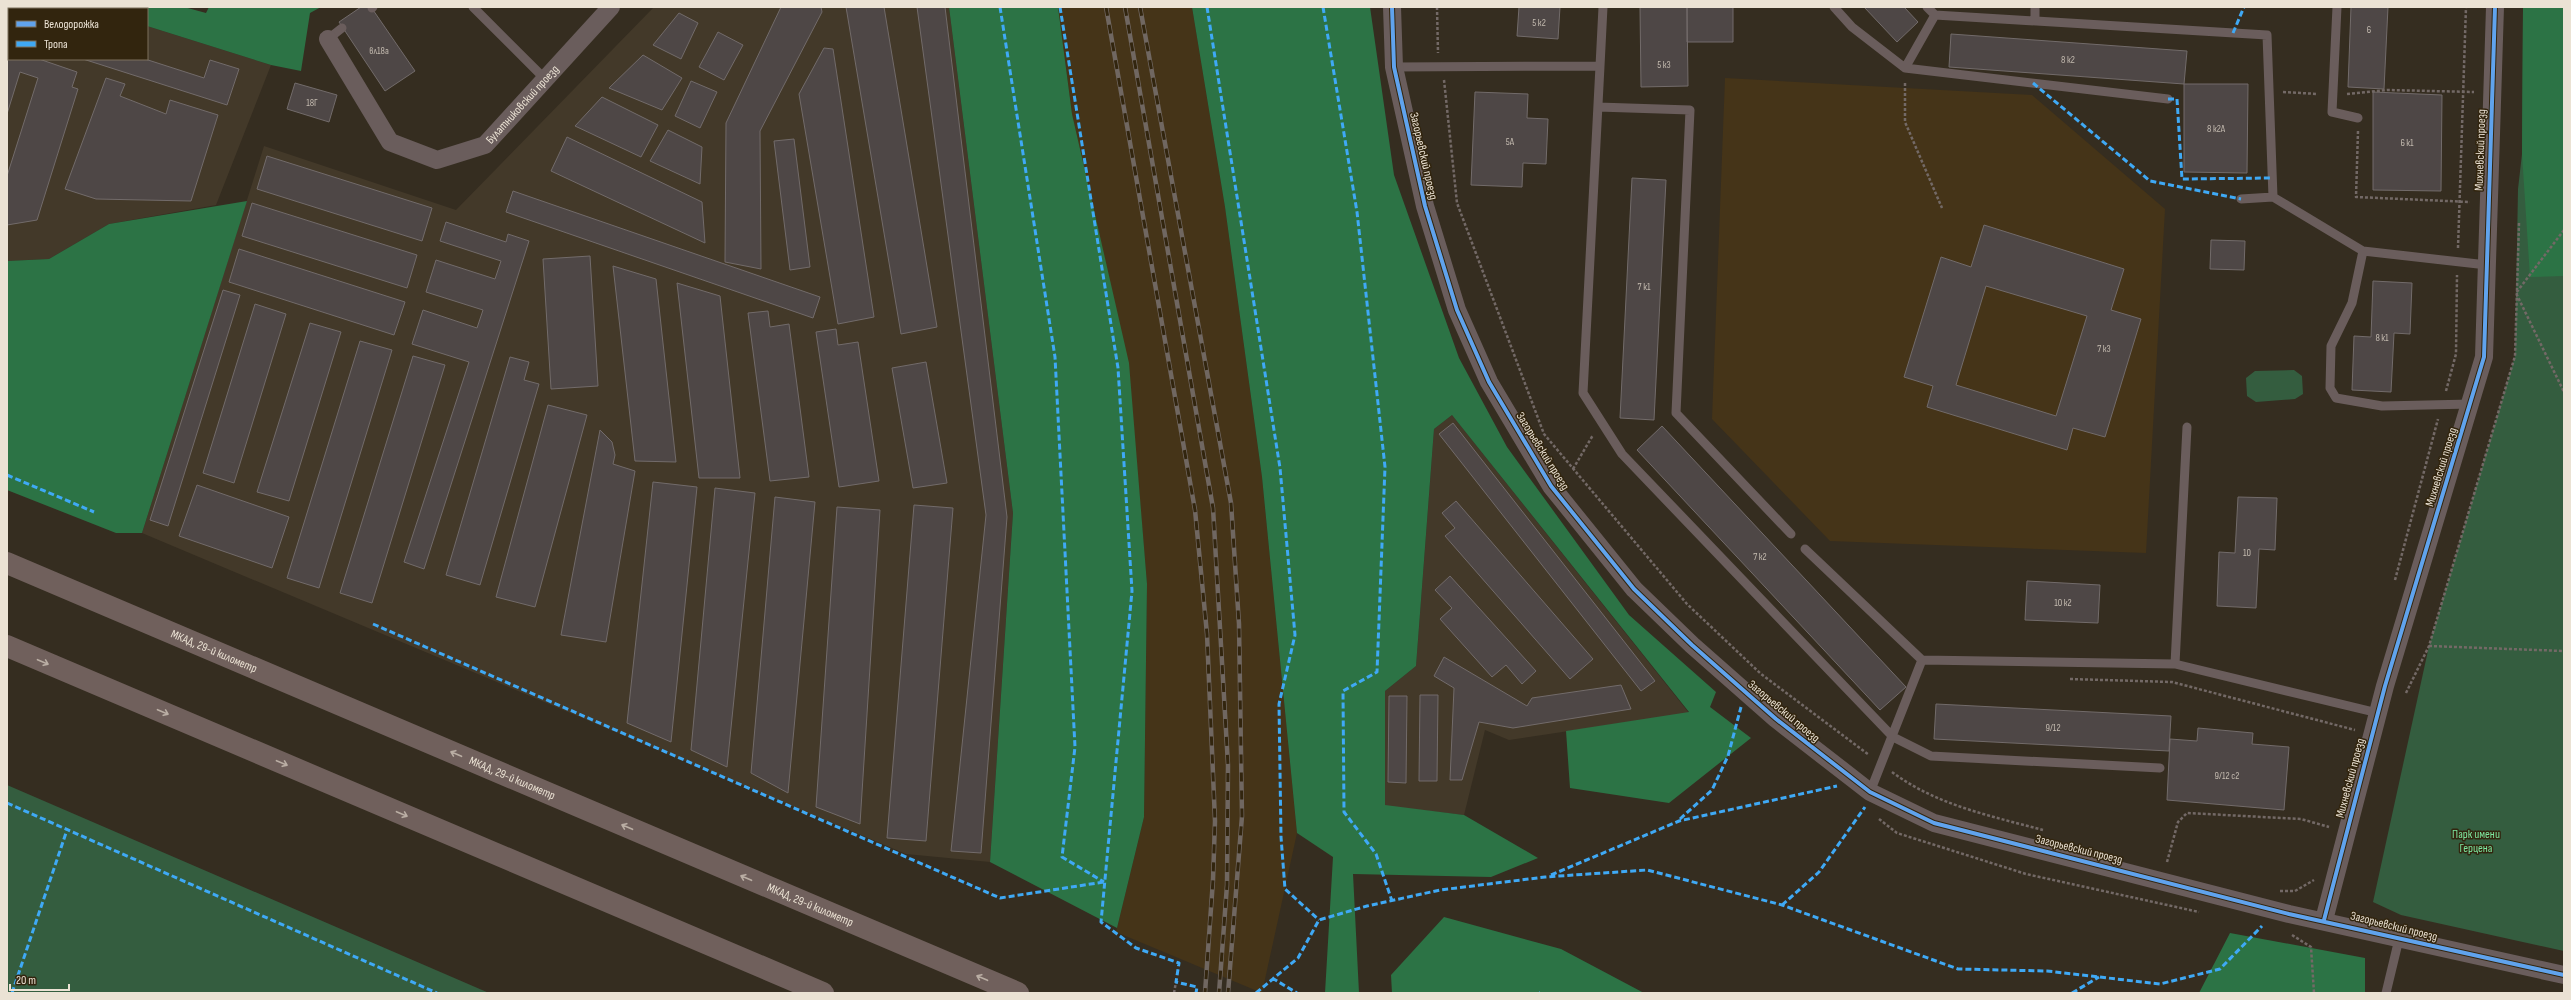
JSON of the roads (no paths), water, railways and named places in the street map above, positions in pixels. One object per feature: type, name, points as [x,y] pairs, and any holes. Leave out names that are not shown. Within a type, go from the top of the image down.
[{"type":"highway","name":"МКАД, 29-й километр","points":[[7,564],[1018,993]]},
{"type":"highway","points":[[7,646],[823,993]]},
{"type":"street","name":"Булатниковский проезд","points":[[328,39],[390,142],[437,160],[485,145],[611,7]]},
{"type":"street","name":"Загорьевский проезд","points":[[1392,7],[1394,67],[1425,206],[1457,310],[1489,382],[1551,486],[1634,589],[1670,624],[1776,719],[1870,792],[1934,823],[2289,914],[2324,920],[2399,939],[2564,975]]},
{"type":"street","name":"Михневский проезд","points":[[2324,920],[2369,711],[2471,404],[2484,357],[2495,7]]},
{"type":"lane","points":[[473,7],[546,79]]},
{"type":"lane","points":[[1603,7],[1583,393],[1622,454],[1893,737],[1931,756],[2160,768]]},
{"type":"lane","points":[[1834,7],[1852,27],[1905,68],[2168,99]]},
{"type":"lane","points":[[1927,7],[1935,16],[2267,35],[2273,197]]},
{"type":"lane","points":[[1956,7],[1956,17]]},
{"type":"lane","points":[[2035,7],[2035,21]]},
{"type":"lane","points":[[2337,7],[2332,112],[2358,118]]},
{"type":"lane","points":[[1905,68],[1935,16]]},
{"type":"lane","points":[[328,39],[342,28]]},
{"type":"lane","points":[[1394,67],[1438,65],[1600,66]]},
{"type":"lane","points":[[1598,107],[1690,110],[1676,413],[1791,534]]},
{"type":"lane","points":[[2241,199],[2273,197],[2363,251],[2487,265]]},
{"type":"lane","points":[[2363,251],[2352,303],[2331,346],[2330,388],[2336,398],[2382,406],[2471,404]]},
{"type":"lane","points":[[2175,664],[2187,427]]},
{"type":"lane","points":[[1805,549],[1922,660],[2175,664],[2369,711]]},
{"type":"lane","points":[[1870,792],[1893,737],[1922,660]]},
{"type":"lane","points":[[2386,993],[2399,939]]},
{"type":"railway","points":[[1106,7],[1195,510],[1207,634],[1215,821],[1213,880],[1205,993]]},
{"type":"railway","points":[[1125,7],[1213,508],[1228,765],[1227,885],[1219,993]]},
{"type":"railway","points":[[1140,7],[1231,503],[1239,624],[1242,816],[1228,993]]},
{"type":"park label","name":"Парк имени Герцена","points":[[2476,841]]}]
